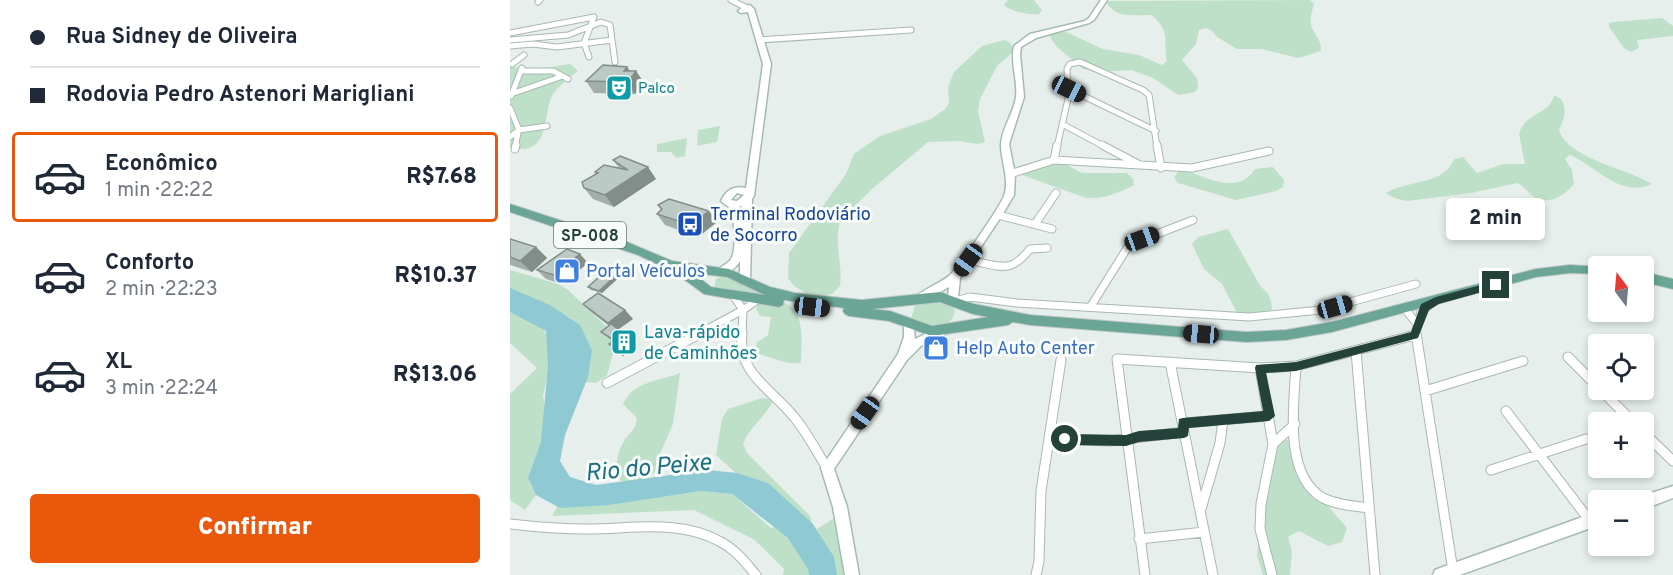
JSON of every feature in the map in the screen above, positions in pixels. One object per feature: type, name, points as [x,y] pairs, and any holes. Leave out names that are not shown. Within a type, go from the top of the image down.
[{"type":"main road","name":"SP-008","points":[[510,208],[600,238],[669,265],[708,291],[890,316],[932,331],[978,322],[1030,320]]},
{"type":"main road","name":"SP-008","points":[[669,265],[722,271],[777,294],[834,302],[874,305],[940,297],[973,309],[1030,320],[1222,336],[1269,336],[1332,327],[1536,273],[1588,270]]},
{"type":"main road","points":[[708,291],[711,279],[722,271]]},
{"type":"main road","points":[[1654,279],[1673,284]]},
{"type":"main road","points":[[909,324],[906,317],[909,306],[920,298]]},
{"type":"main road","points":[[947,328],[958,318],[959,305],[955,301]]},
{"type":"street","points":[[920,298],[955,277],[998,215],[1009,195],[1010,174],[1005,144],[1020,97],[1016,54],[1018,46],[1033,36],[1087,22],[1092,19],[1104,0]]},
{"type":"street","points":[[745,5],[760,40],[767,64],[748,195],[745,281]]},
{"type":"street","points":[[510,33],[594,17],[584,43],[589,57]]},
{"type":"street","points":[[510,40],[567,34],[601,22],[610,25],[615,62]]},
{"type":"street","points":[[760,40],[911,30]]},
{"type":"street","points":[[510,46],[533,44],[557,47],[612,40]]},
{"type":"street","points":[[512,64],[524,55]]},
{"type":"street","points":[[1054,160],[1064,125],[1069,89],[1068,66],[1080,63],[1143,90],[1152,100],[1161,168]]},
{"type":"street","points":[[511,96],[513,84],[522,70],[553,70],[560,77],[568,79]]},
{"type":"street","points":[[511,96],[560,77]]},
{"type":"street","points":[[1069,89],[1155,131]]},
{"type":"street","points":[[510,108],[516,130],[513,147]]},
{"type":"street","points":[[1064,125],[1142,166]]},
{"type":"street","points":[[510,136],[516,130],[547,126]]},
{"type":"street","points":[[1010,174],[1054,160],[1161,168],[1201,168],[1269,152]]},
{"type":"street","points":[[1110,164],[1119,154]]},
{"type":"street","points":[[722,271],[735,262],[738,253],[739,222],[732,204],[726,198],[752,166]]},
{"type":"street","points":[[733,191],[740,189],[748,195]]},
{"type":"street","points":[[1035,224],[1056,193]]},
{"type":"street","points":[[732,204],[741,203],[748,195]]},
{"type":"street","points":[[998,215],[1052,229]]},
{"type":"street","points":[[1091,306],[1129,245],[1193,220]]},
{"type":"street","points":[[968,260],[1010,267],[1019,263],[1030,249],[1047,248]]},
{"type":"street","points":[[955,277],[953,297],[955,301],[970,297],[1017,303],[1091,306],[1225,317],[1271,316],[1321,310],[1416,284]]},
{"type":"street","points":[[733,295],[742,303],[741,344],[744,360],[795,417],[826,468],[840,507],[852,575]]},
{"type":"street","points":[[607,382],[743,310],[760,298]]},
{"type":"street","points":[[1436,301],[1425,307],[1417,324],[1415,335],[1425,391],[1446,573],[1588,522]]},
{"type":"street","points":[[1405,309],[1417,324]]},
{"type":"street","points":[[903,357],[910,337],[909,324]]},
{"type":"street","points":[[826,468],[903,357],[917,344],[947,328]]},
{"type":"street","points":[[1145,575],[1117,359],[1260,368],[1296,366],[1415,335]]},
{"type":"street","points":[[1356,351],[1375,575]]},
{"type":"street","points":[[1568,357],[1588,377]]},
{"type":"street","points":[[1036,575],[1040,548],[1040,503],[1061,360]]},
{"type":"street","points":[[1170,362],[1213,575]]},
{"type":"street","points":[[1425,391],[1523,362]]},
{"type":"street","points":[[1296,366],[1294,445],[1298,460],[1314,490],[1329,500],[1369,508]]},
{"type":"street","points":[[1260,368],[1273,444],[1260,519],[1272,575]]},
{"type":"street","points":[[1611,400],[1623,412]]},
{"type":"street","points":[[1506,411],[1538,453],[1588,511]]},
{"type":"street","points":[[1049,438],[1126,441],[1139,436],[1223,420],[1269,416]]},
{"type":"street","points":[[1201,510],[1220,443],[1223,420]]},
{"type":"street","points":[[1273,444],[1295,424]]},
{"type":"street","points":[[1491,470],[1586,439]]},
{"type":"street","points":[[1654,443],[1673,462]]},
{"type":"street","points":[[1654,499],[1673,492]]},
{"type":"street","points":[[510,524],[589,529],[679,527],[698,530],[718,538],[741,555],[756,575]]},
{"type":"street","points":[[1139,539],[1204,532]]},
{"type":"green space","points":[[1008,0],[1034,0],[1042,10],[1039,14],[1016,11],[1004,5]]},
{"type":"green space","points":[[1310,0],[1314,4],[1311,25],[1320,42],[1321,51],[1298,58],[1262,49],[1237,49],[1206,28],[1199,30],[1196,44],[1182,60],[1197,78],[1198,88],[1195,92],[1178,95],[1153,78],[1131,70],[1098,72],[1083,69],[1057,47],[1048,34],[1066,32],[1103,49],[1139,55],[1162,65],[1167,61],[1165,33],[1152,15],[1120,14],[1105,1]]},
{"type":"green space","points":[[1662,18],[1673,26],[1673,36],[1637,40],[1639,48],[1631,52],[1624,48],[1609,27],[1609,23],[1614,22]]},
{"type":"green space","points":[[1005,40],[1010,43],[1014,51],[997,66],[980,99],[978,111],[985,142],[977,144],[960,141],[928,142],[871,190],[841,220],[838,236],[840,286],[832,294],[813,297],[794,286],[788,278],[789,253],[846,174],[854,154],[880,136],[931,119],[945,109],[949,103],[948,87],[954,72],[982,46]]},
{"type":"green space","points":[[570,64],[578,71],[553,94],[545,127],[538,142],[532,147],[523,149],[510,148],[510,67],[544,68]]},
{"type":"green space","points":[[1554,95],[1561,99],[1565,111],[1559,130],[1574,149],[1652,184],[1641,188],[1619,184],[1570,155],[1565,159],[1572,170],[1574,184],[1553,199],[1535,198],[1518,183],[1471,193],[1407,201],[1394,198],[1386,193],[1440,175],[1455,159],[1463,157],[1477,173],[1503,164],[1525,164],[1519,134],[1526,122],[1548,107]]},
{"type":"green space","points":[[720,126],[717,142],[697,146],[698,130]]},
{"type":"green space","points":[[687,138],[685,156],[676,158],[671,152],[657,152],[657,144]]},
{"type":"green space","points":[[1063,163],[1082,173],[1127,173],[1133,179],[1134,185],[1111,195],[1086,198],[1022,175],[1022,170],[1040,164]]},
{"type":"green space","points":[[1273,167],[1284,180],[1283,187],[1276,191],[1236,200],[1178,183],[1174,177],[1181,168],[1210,179],[1230,183],[1239,182],[1248,177],[1255,169]]},
{"type":"green space","points":[[1228,229],[1270,300],[1272,310],[1256,320],[1245,320],[1237,313],[1222,284],[1204,269],[1192,244],[1198,237]]},
{"type":"green space","points":[[510,270],[558,284],[567,289],[611,331],[615,346],[607,375],[596,383],[584,382],[579,346],[571,318],[554,310],[541,324],[548,339],[550,366],[543,396],[548,423],[529,481],[536,495],[525,510],[510,500],[510,394],[537,368],[510,343]]},
{"type":"green space","points":[[724,276],[765,294],[714,289],[716,279]]},
{"type":"green space","points":[[759,301],[783,302],[796,313],[802,338],[801,363],[784,362],[756,353],[756,343],[768,335],[771,317],[760,316],[756,309]]},
{"type":"green space","points":[[927,301],[944,302],[954,306],[952,319],[934,328],[911,319],[915,305]]},
{"type":"green space","points":[[680,373],[673,424],[658,458],[656,472],[642,480],[625,483],[616,477],[617,459],[637,418],[623,404],[628,396],[640,386]]},
{"type":"green space","points":[[762,398],[774,399],[743,443],[747,453],[810,516],[813,528],[768,502],[716,455],[722,419],[728,409]]},
{"type":"green space","points":[[1280,436],[1300,447],[1303,459],[1302,472],[1313,498],[1327,505],[1347,528],[1342,542],[1328,546],[1299,531],[1288,537],[1292,551],[1290,575],[1263,575],[1257,555],[1267,464]]},
{"type":"green space","points":[[701,491],[732,494],[771,528],[781,526],[792,532],[812,575],[783,575],[784,569],[755,540],[694,510],[552,516],[559,503],[606,505]]},
{"type":"green space","points":[[838,516],[848,575],[837,575],[817,529]]},
{"type":"water","points":[[510,288],[550,305],[580,325],[592,350],[588,377],[565,435],[560,461],[570,477],[596,485],[708,470],[737,473],[768,483],[813,524],[834,557],[837,575],[809,575],[808,569],[788,538],[732,494],[701,491],[609,505],[560,508],[536,495],[528,478],[541,442],[548,366],[546,331],[510,312]]},
{"type":"building","points":[[603,65],[627,67],[624,71],[636,71],[628,82],[586,81]]},
{"type":"building","points":[[620,156],[648,167],[605,195],[584,188],[582,182],[598,173],[595,172],[604,165],[628,170],[613,160]]},
{"type":"building","points":[[669,199],[709,211],[690,225],[657,214],[662,209],[658,205]]},
{"type":"building","points":[[510,239],[536,247],[520,261],[510,257]]},
{"type":"building","points":[[567,249],[580,254],[554,275],[537,270]]},
{"type":"building","points":[[612,265],[623,269],[599,291],[588,287]]},
{"type":"building","points":[[598,293],[625,310],[608,323],[583,304]]},
{"type":"building","points":[[611,324],[629,337],[615,348],[609,344],[614,340],[601,332]]},
{"type":"place","name":"Palco","points":[[619,88]]},
{"type":"place","name":"Terminal Rodoviário de Socorro","points":[[690,224]]},
{"type":"place","name":"Portal Veículos","points":[[567,271]]},
{"type":"place","name":"Lava-rápido de Caminhões","points":[[624,342]]},
{"type":"place","name":"Help Auto Center","points":[[936,348]]},
{"type":"route","points":[[1065,439],[1126,441],[1139,436],[1184,432],[1183,423],[1269,416],[1260,368],[1296,366],[1415,335],[1421,312],[1425,307],[1436,301],[1496,285]]},
{"type":"water label","name":"Rio do Peixe","points":[[648,467]]}]
